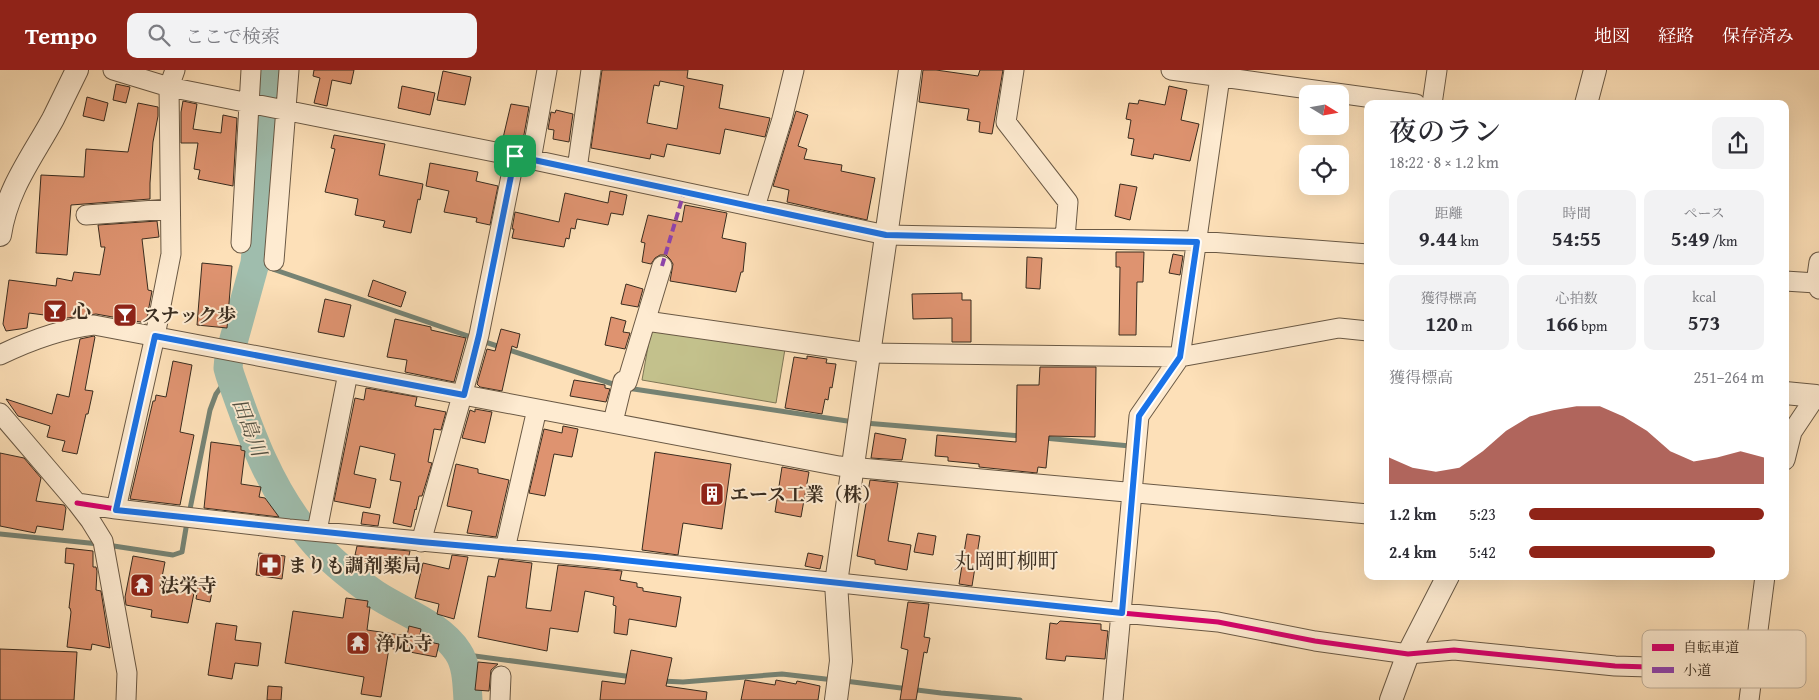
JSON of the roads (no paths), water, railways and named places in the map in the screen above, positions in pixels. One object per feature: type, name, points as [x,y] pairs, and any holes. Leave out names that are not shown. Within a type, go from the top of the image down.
[{"type":"street","points":[[0,235],[7,205],[14,187],[53,118],[77,70]]},
{"type":"street","points":[[113,70],[172,78],[249,102],[886,235],[1197,242],[1364,254]]},
{"type":"street","points":[[241,243],[251,70]]},
{"type":"street","points":[[274,261],[289,70]]},
{"type":"street","points":[[421,542],[464,395],[546,70]]},
{"type":"street","points":[[577,169],[591,70]]},
{"type":"street","points":[[755,207],[782,119],[794,70]]},
{"type":"street","points":[[836,700],[841,661],[836,583],[910,70]]},
{"type":"street","points":[[1014,70],[1006,122],[1068,202],[1065,238]]},
{"type":"street","points":[[1171,70],[1221,74],[1390,100]]},
{"type":"street","points":[[1433,100],[1437,70]]},
{"type":"street","points":[[1587,100],[1595,70]]},
{"type":"street","points":[[1113,700],[1139,416],[1180,357],[1221,74]]},
{"type":"street","points":[[116,510],[155,336],[171,254],[172,78]]},
{"type":"street","points":[[86,215],[170,209]]},
{"type":"street","points":[[1789,281],[1818,284],[1819,262]]},
{"type":"street","points":[[612,422],[623,380],[627,382],[662,266]]},
{"type":"street","points":[[646,321],[869,353],[1180,357],[1339,328],[1364,331]]},
{"type":"street","points":[[0,355],[52,333],[72,327],[94,325],[839,466],[1364,514]]},
{"type":"street","points":[[316,531],[348,373]]},
{"type":"street","points":[[1789,393],[1818,396]]},
{"type":"street","points":[[1789,444],[1792,432],[1818,396]]},
{"type":"street","points":[[505,549],[537,408]]},
{"type":"street","points":[[0,413],[77,502],[104,541],[127,673],[126,700]]},
{"type":"street","points":[[77,502],[116,510],[289,529],[595,557],[1218,622],[1315,641],[1408,654],[1454,650],[1537,657],[1558,661],[1642,667]]},
{"type":"street","points":[[1391,700],[1408,654],[1446,580]]},
{"type":"street","points":[[1758,630],[1764,580]]},
{"type":"street","points":[[500,700],[501,676]]},
{"type":"waterway","name":"田島川","points":[[266,70],[255,263],[229,357],[228,368],[230,375],[262,460],[283,500],[296,519],[317,545],[349,575],[386,601],[431,626],[450,642],[458,652],[463,663],[468,700]]},
{"type":"waterway","points":[[255,263],[474,338]]},
{"type":"waterway","points":[[482,341],[619,386]]},
{"type":"waterway","points":[[189,514],[210,410],[216,394],[230,375]]},
{"type":"waterway","points":[[627,388],[854,422]]},
{"type":"waterway","points":[[865,423],[1021,436]]},
{"type":"waterway","points":[[1044,438],[1130,446]]},
{"type":"waterway","points":[[107,545],[173,555],[182,552],[187,522]]},
{"type":"waterway","points":[[0,534],[99,544]]},
{"type":"waterway","points":[[460,654],[633,677]]},
{"type":"waterway","points":[[661,681],[683,682],[782,674],[834,680]]},
{"type":"waterway","points":[[845,681],[941,693],[1020,700]]},
{"type":"place","name":"心","points":[[55,311]]},
{"type":"place","name":"スナック歩","points":[[125,315]]},
{"type":"place","name":"エース工業（株）","points":[[712,494]]},
{"type":"place","name":"まりも調剤薬局","points":[[270,565]]},
{"type":"place","name":"法栄寺","points":[[142,585]]},
{"type":"place","name":"浄応寺","points":[[358,643]]},
{"type":"district","name":"丸岡町柳町","points":[[1006,560]]}]
